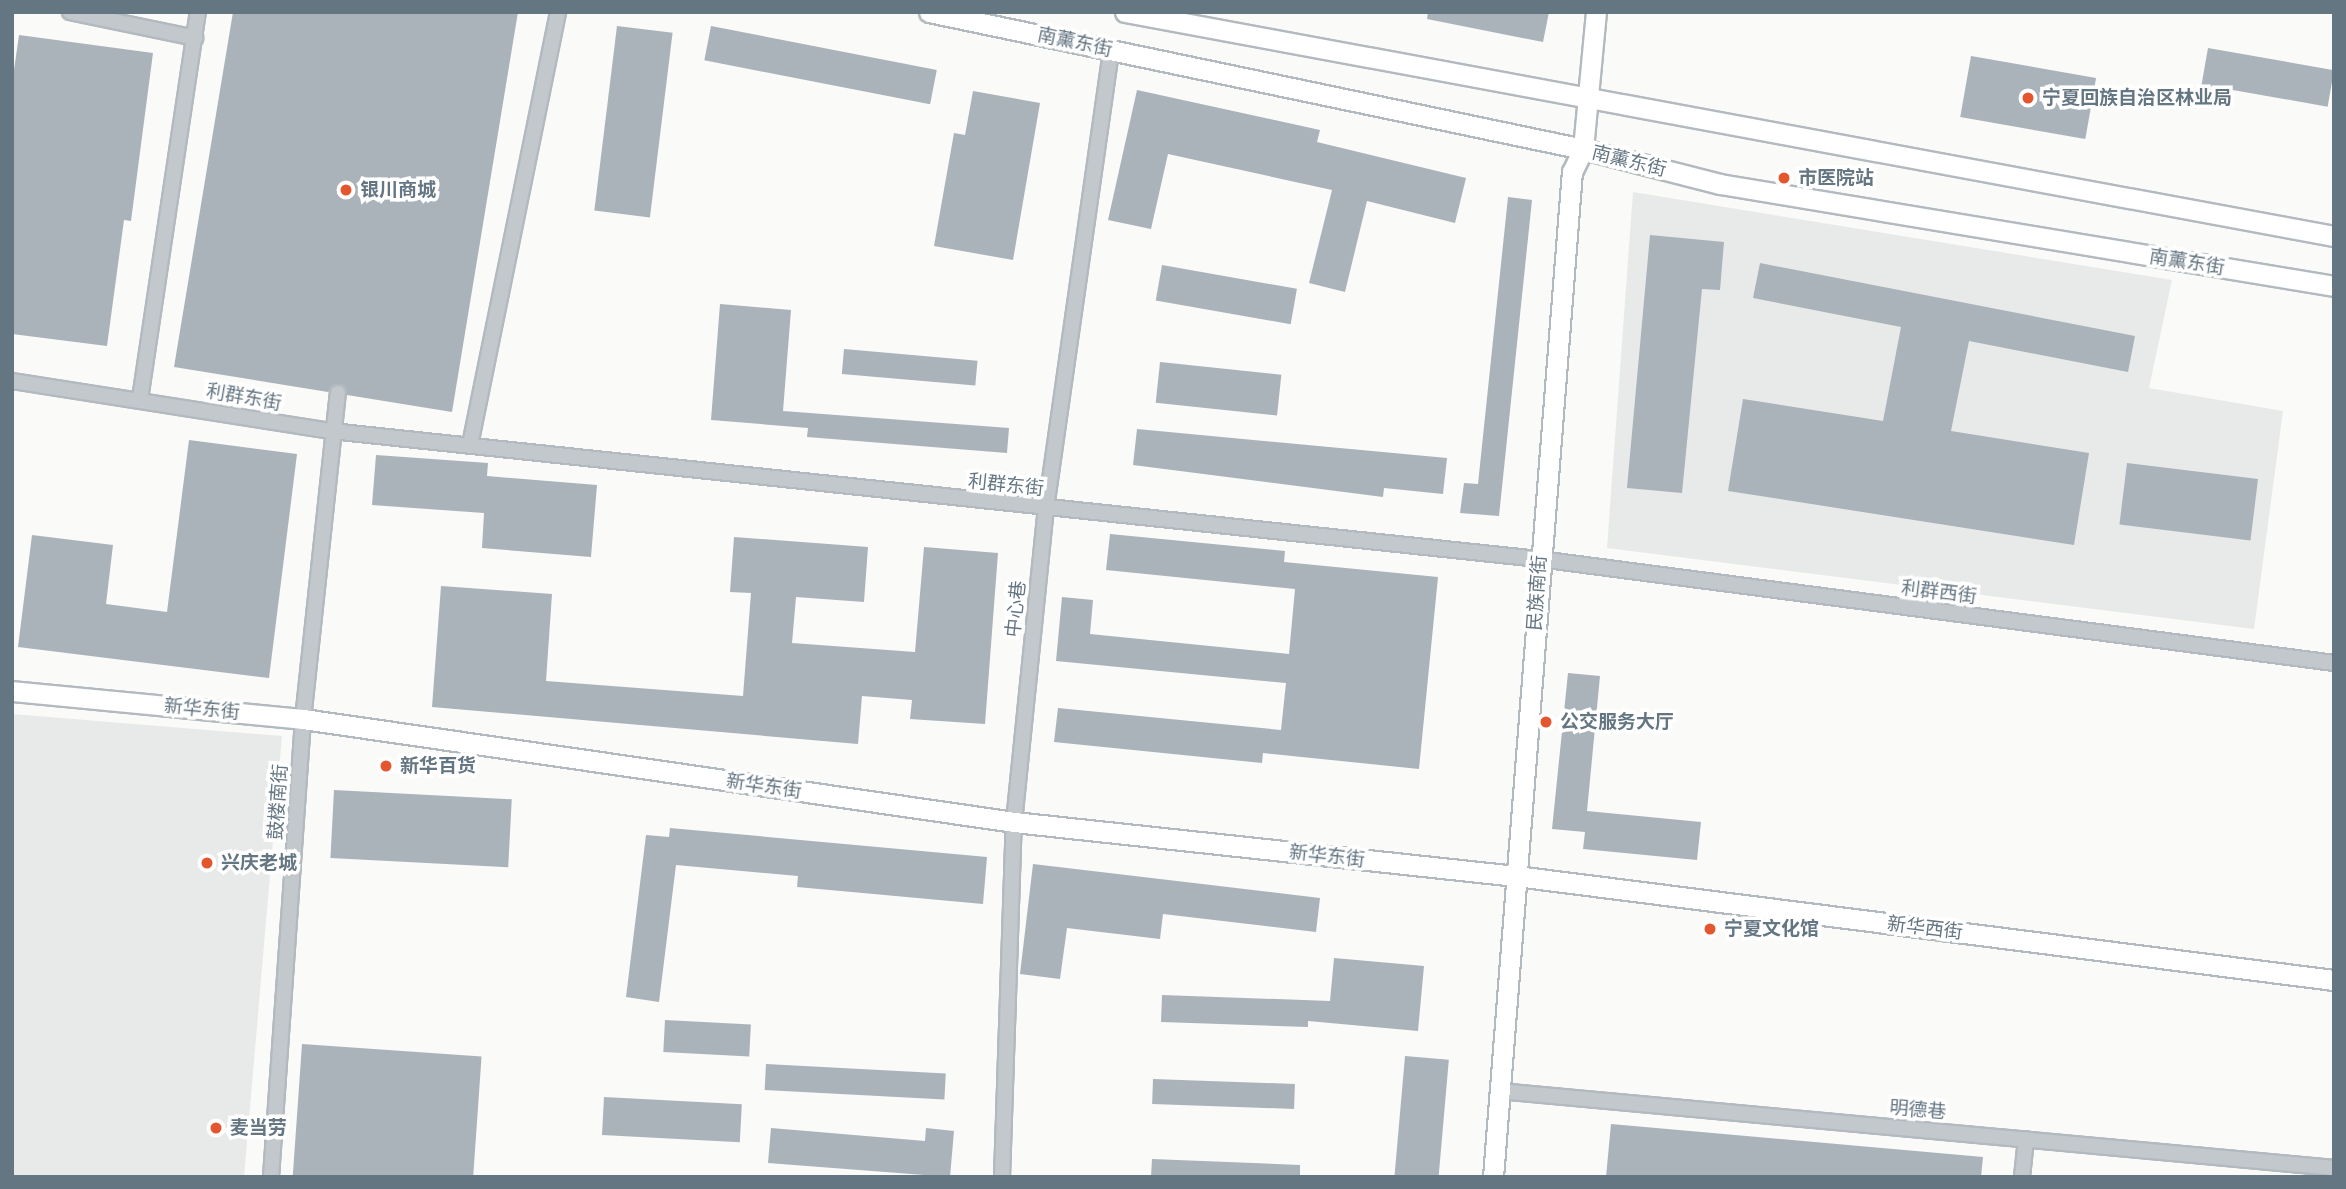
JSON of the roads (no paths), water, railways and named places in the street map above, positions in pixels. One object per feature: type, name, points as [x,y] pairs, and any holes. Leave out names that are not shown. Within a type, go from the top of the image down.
[{"type":"street","points":[[70,12],[195,38]]},
{"type":"street","points":[[140,399],[198,12]]},
{"type":"street","points":[[470,445],[558,12]]},
{"type":"street","name":"南薰东街","points":[[929,12],[1583,149],[1720,184],[2334,286]]},
{"type":"street","name":"南薰东街","points":[[1125,12],[1588,101],[2334,236]]},
{"type":"street","name":"民族南街","points":[[1493,1177],[1539,559],[1572,172],[1583,149],[1596,12]]},
{"type":"street","name":"中心巷","points":[[1002,1177],[1014,822],[1046,508],[1111,50]]},
{"type":"street","name":"利群东街","points":[[12,381],[331,431],[1539,559]]},
{"type":"street","name":"鼓楼南街","points":[[271,1177],[303,719],[331,431],[338,393]]},
{"type":"street","name":"利群西街","points":[[1539,559],[2334,663]]},
{"type":"street","name":"新华东街","points":[[12,691],[303,719],[1014,822],[1516,876]]},
{"type":"street","name":"新华西街","points":[[1516,876],[2334,980]]},
{"type":"street","name":"明德巷","points":[[1499,1091],[2334,1168]]},
{"type":"street","points":[[2022,1177],[2026,1139]]},
{"type":"place","name":"宁夏回族自治区林业局","points":[[2028,98]]},
{"type":"place","name":"市医院站","points":[[1784,178]]},
{"type":"place","name":"银川商城","points":[[346,190]]},
{"type":"place","name":"公交服务大厅","points":[[1546,722]]},
{"type":"place","name":"新华百货","points":[[386,766]]},
{"type":"place","name":"兴庆老城","points":[[207,863]]},
{"type":"place","name":"宁夏文化馆","points":[[1710,929]]},
{"type":"place","name":"麦当劳","points":[[216,1128]]}]
